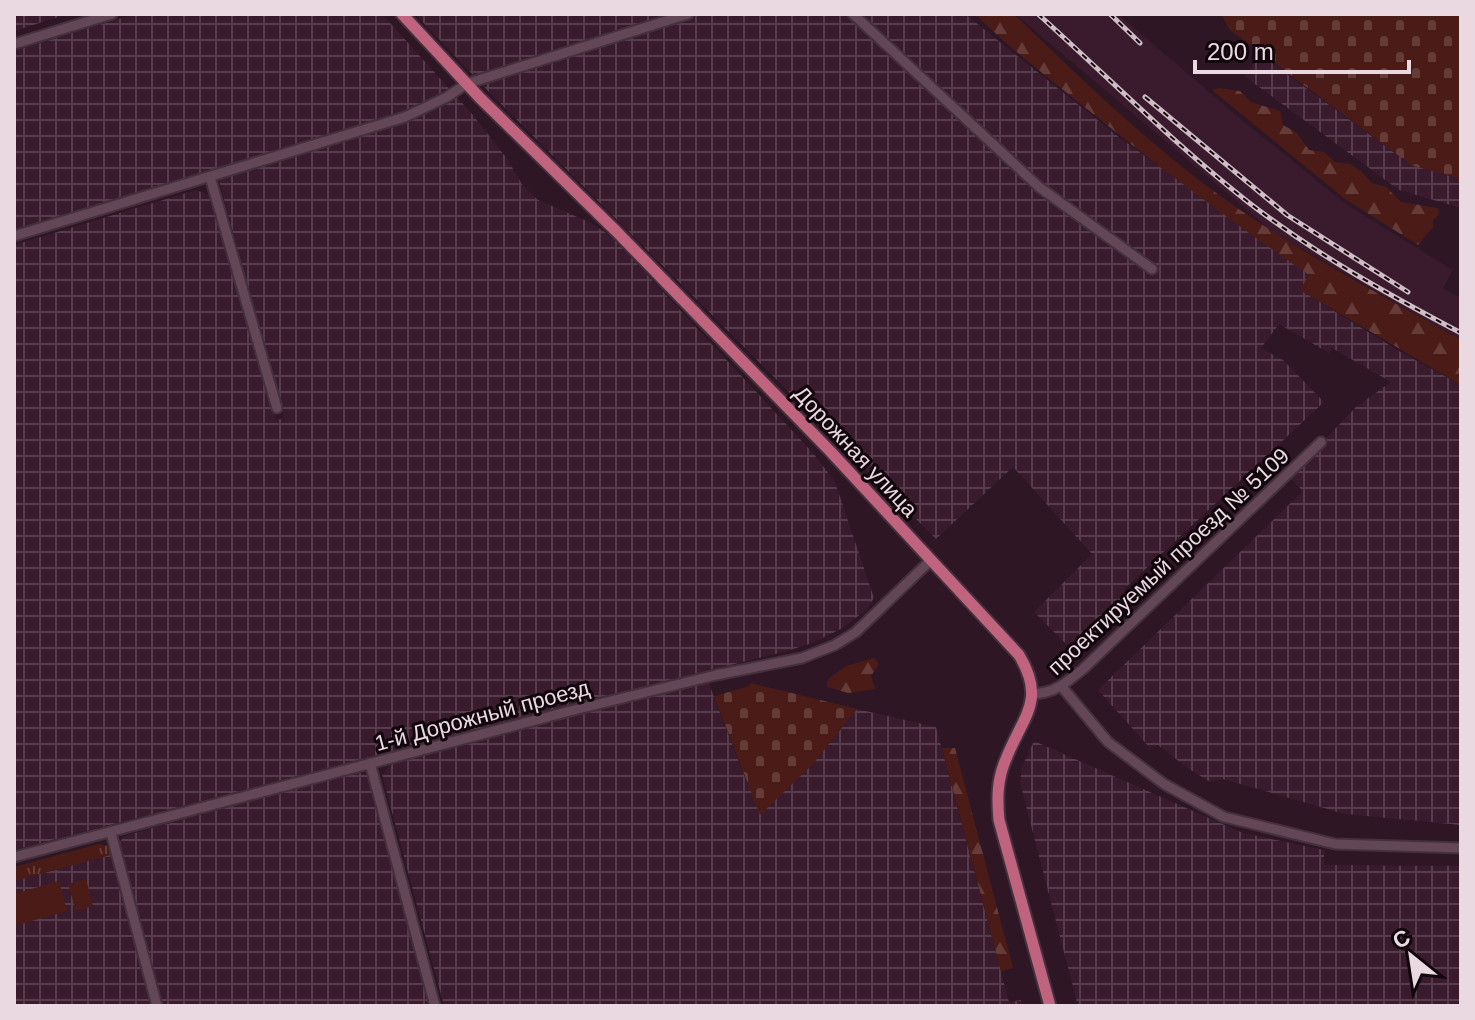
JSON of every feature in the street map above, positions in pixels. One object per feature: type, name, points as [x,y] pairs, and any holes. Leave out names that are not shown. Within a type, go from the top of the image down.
[{"type":"main road","name":"Дорожная улица","points":[[402,14],[466,84],[627,242],[830,451],[999,631],[1028,670],[1033,694]]},
{"type":"main road","points":[[1033,694],[1027,718],[1006,758],[997,797],[1005,848],[1050,1006]]},
{"type":"street","points":[[14,44],[112,14]]},
{"type":"street","points":[[14,236],[405,117],[426,109],[466,84],[688,14]]},
{"type":"street","points":[[853,14],[1039,187],[1152,269]]},
{"type":"street","points":[[210,177],[277,408]]},
{"type":"street","name":"проектируемый проезд № 5109","points":[[1033,694],[1049,693],[1062,687],[1321,442]]},
{"type":"street","name":"1-й Дорожный проезд","points":[[14,857],[687,682],[816,654],[856,632],[931,560]]},
{"type":"street","points":[[1062,687],[1108,742],[1164,784],[1224,817],[1335,844],[1461,848]]},
{"type":"street","points":[[370,763],[435,1006]]},
{"type":"street","points":[[111,833],[157,1006]]},
{"type":"shaded area","points":[[14,14],[68,14],[14,31]]},
{"type":"shaded area","points":[[135,14],[382,14],[473,115],[508,160],[523,186],[538,200],[589,222],[611,236],[814,454],[835,482],[874,598],[866,610],[841,629],[787,651],[14,850],[14,245],[196,190],[211,196],[276,420],[284,418],[216,170],[14,231],[14,51]]},
{"type":"shaded area","points":[[415,14],[965,14],[1120,138],[1309,275],[1300,290],[1461,385],[1461,825],[1345,814],[1223,779],[1210,782],[1158,745],[1149,747],[1098,690],[1303,491],[1289,477],[1356,407],[1391,382],[1332,348],[1329,353],[1279,324],[1261,348],[1283,360],[1324,402],[1123,590],[1131,599],[1075,653],[1034,612],[1092,554],[1013,467],[936,539],[490,93]]},
{"type":"shaded area","points":[[1015,14],[1118,14],[1347,205],[1453,270],[1443,288],[1461,298],[1461,340],[1273,232]]},
{"type":"shaded area","points":[[1261,55],[1411,165],[1461,179],[1461,208],[1399,190],[1244,76]]},
{"type":"shaded area","points":[[708,681],[748,786],[811,766],[857,709],[936,727],[1009,1002],[1021,1000],[1022,1006],[444,1006],[382,775],[390,765],[571,714]]},
{"type":"shaded area","points":[[1034,741],[1243,833],[1324,850],[1324,865],[1461,866],[1461,1006],[1078,1006],[1020,783],[1022,767]]},
{"type":"shaded area","points":[[356,772],[368,775],[429,1006],[161,1006],[120,842],[124,836]]},
{"type":"shaded area","points":[[110,855],[151,1006],[14,1006],[14,881]]},
{"type":"green space","points":[[975,14],[1014,14],[1128,121],[1231,204],[1328,265],[1461,340],[1461,385],[1300,290],[1309,275],[1141,152],[1030,63]]},
{"type":"green space","points":[[1221,14],[1461,14],[1461,179],[1411,165],[1230,30]]},
{"type":"green space","points":[[1212,90],[1240,91],[1251,102],[1280,111],[1283,125],[1296,132],[1309,150],[1324,152],[1335,162],[1350,164],[1372,183],[1386,187],[1401,202],[1438,208],[1439,215],[1433,220],[1433,227],[1418,245],[1345,199]]},
{"type":"green space","points":[[874,658],[879,664],[871,676],[875,689],[848,693],[827,687],[828,679],[846,666]]},
{"type":"green space","points":[[751,683],[857,709],[811,766],[760,815],[714,696]]},
{"type":"green space","points":[[942,748],[955,748],[1013,968],[1001,971]]},
{"type":"green space","points":[[99,844],[108,846],[110,855],[14,881],[14,867]]},
{"type":"green space","points":[[86,879],[93,906],[76,911],[68,884]]},
{"type":"green space","points":[[59,881],[67,911],[14,926],[14,894]]},
{"type":"railway","points":[[1038,14],[1167,134],[1248,202],[1352,272],[1461,333]]},
{"type":"railway","points":[[1110,14],[1140,43]]},
{"type":"railway","points":[[1145,97],[1287,215],[1408,292]]}]
